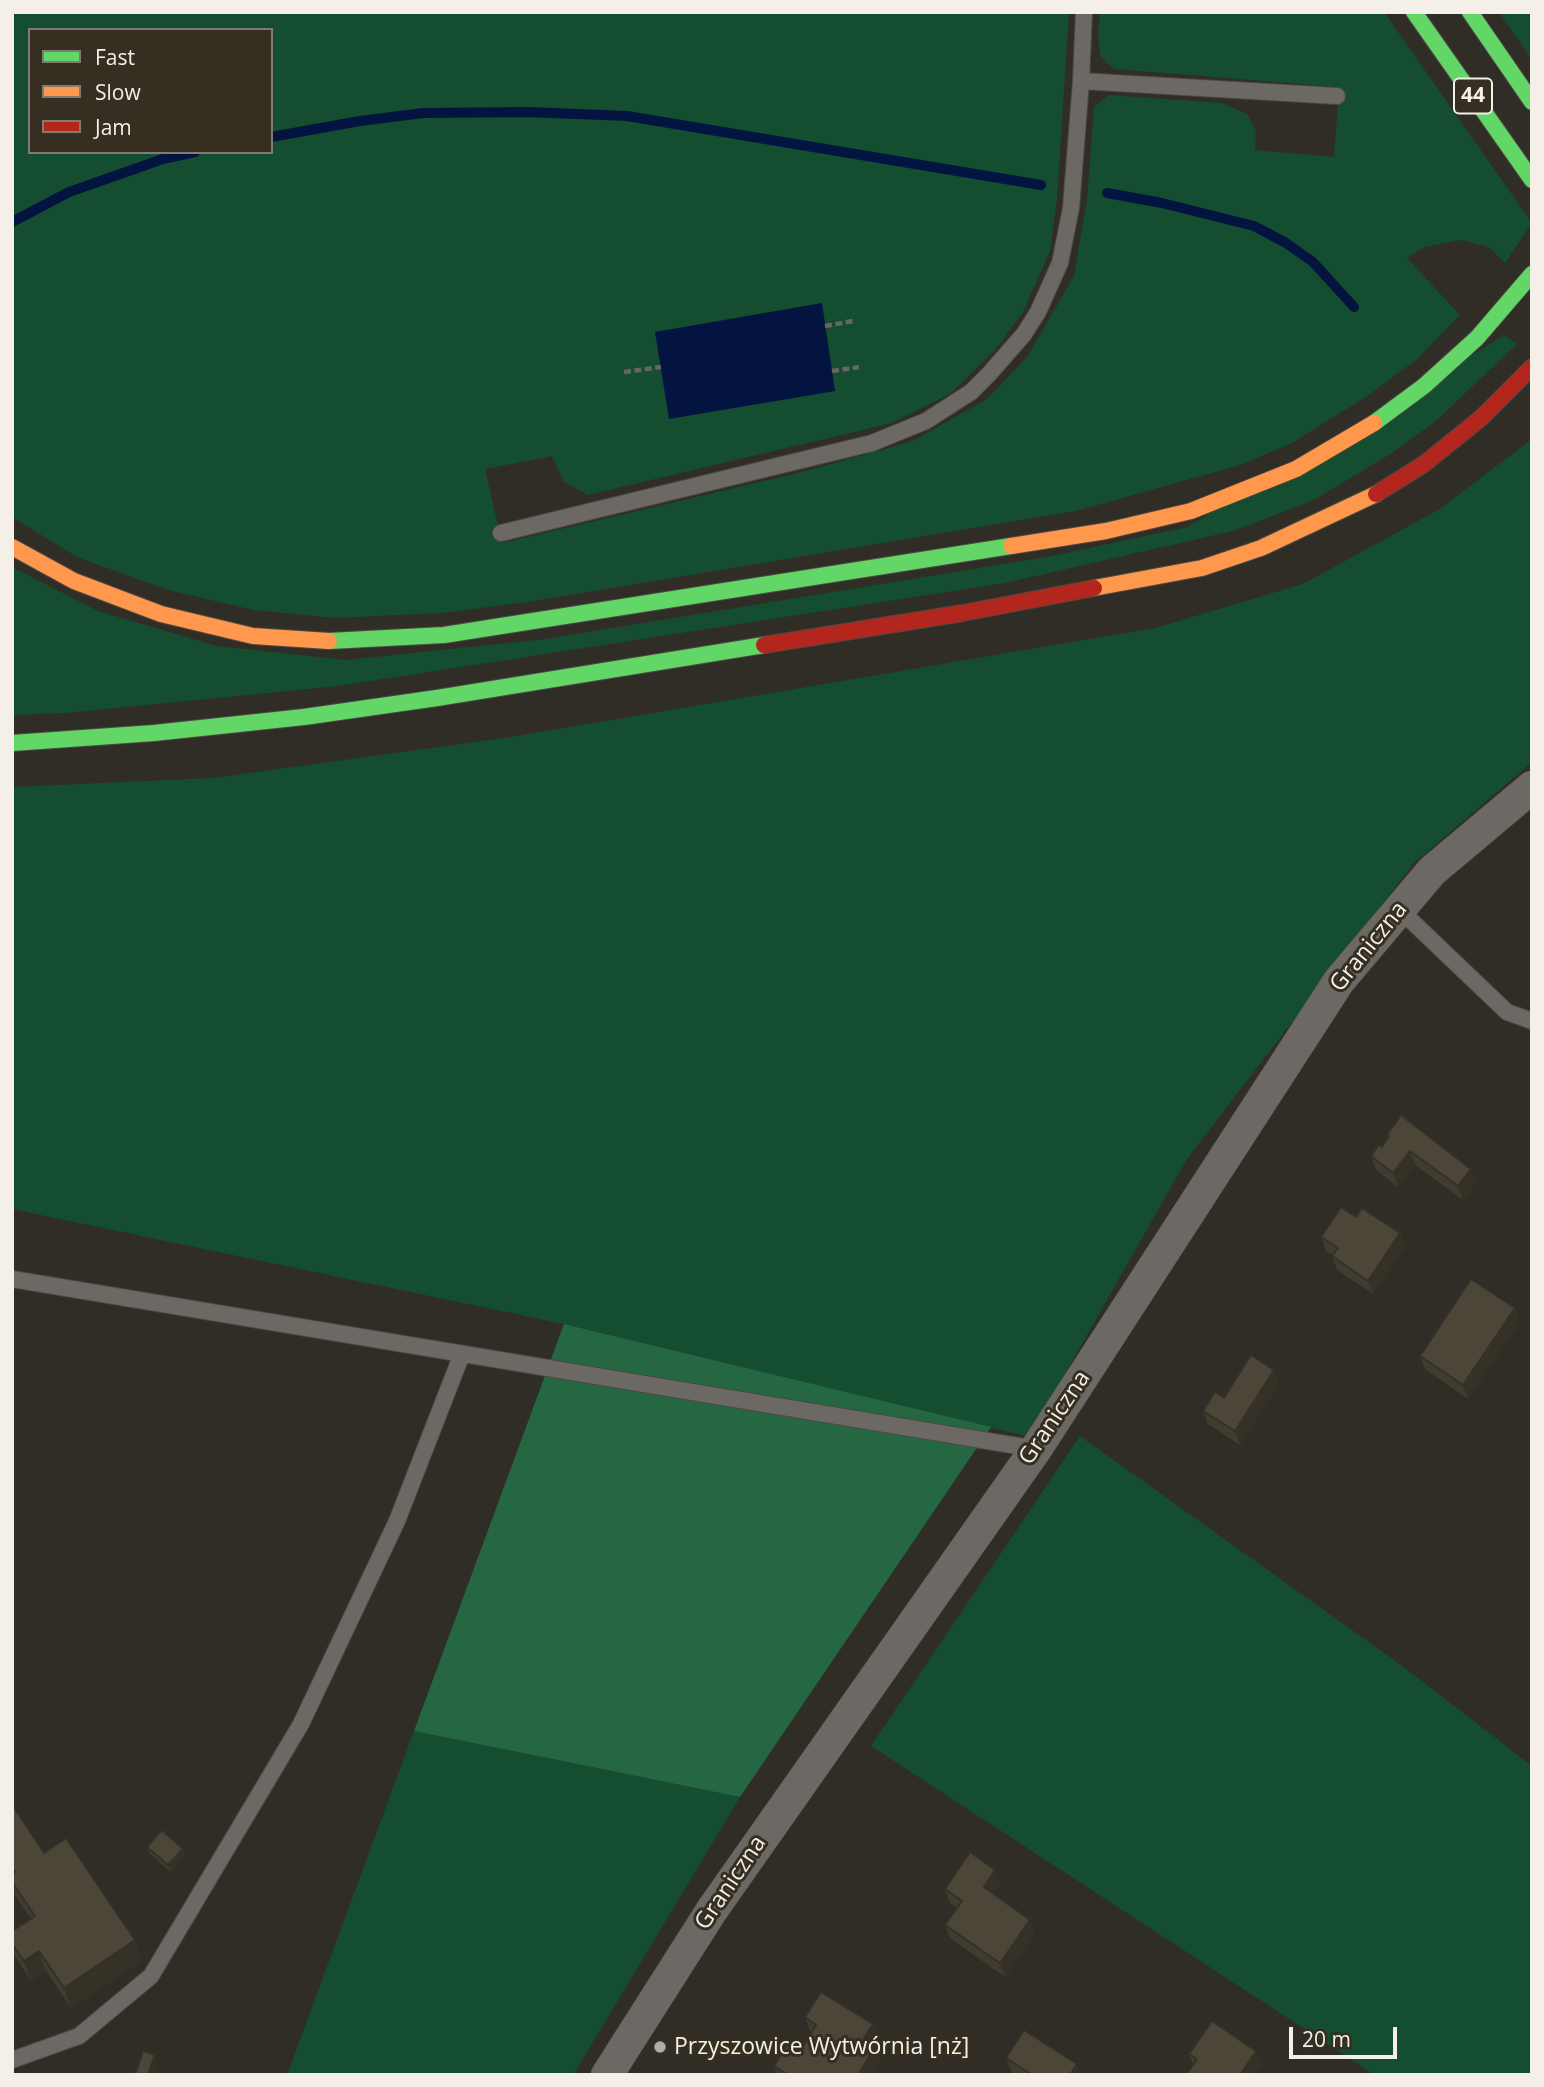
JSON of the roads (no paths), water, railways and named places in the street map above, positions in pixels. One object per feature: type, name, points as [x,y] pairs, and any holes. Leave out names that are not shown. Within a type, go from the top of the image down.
[{"type":"main road","name":"44","points":[[1414,12],[1532,180]]},
{"type":"main road","name":"44","points":[[1469,12],[1532,102]]},
{"type":"main road","points":[[12,547],[74,581],[162,614],[253,636],[331,640],[444,635],[1106,531],[1191,511],[1296,469],[1370,426],[1423,386],[1477,338],[1532,274]]},
{"type":"main road","points":[[12,743],[154,733],[304,717],[437,698],[963,613],[1202,568],[1261,548],[1387,488],[1424,464],[1481,418],[1532,367]]},
{"type":"street","name":"Graniczna","points":[[607,2075],[712,1910],[1036,1448],[1339,981],[1432,871],[1532,787]]},
{"type":"lane","points":[[501,533],[872,443],[926,421],[971,392],[1024,334],[1038,312],[1060,263],[1071,208],[1084,12]]},
{"type":"lane","points":[[1081,81],[1337,96]]},
{"type":"lane","points":[[1399,909],[1507,1012],[1532,1021]]},
{"type":"lane","points":[[12,1279],[1036,1448]]},
{"type":"lane","points":[[12,2060],[79,2036],[151,1976],[301,1724],[397,1521],[462,1354]]},
{"type":"water","points":[[822,303],[835,391],[669,419],[655,332]]},
{"type":"waterway","points":[[273,137],[423,113],[527,112],[627,116],[1041,185]]},
{"type":"waterway","points":[[12,222],[69,192],[163,159],[186,154]]},
{"type":"waterway","points":[[1107,193],[1162,203],[1254,226],[1286,243],[1313,262],[1354,307]]},
{"type":"place","name":"Przyszowice Wytwórnia [nż]","points":[[660,2047]]}]
